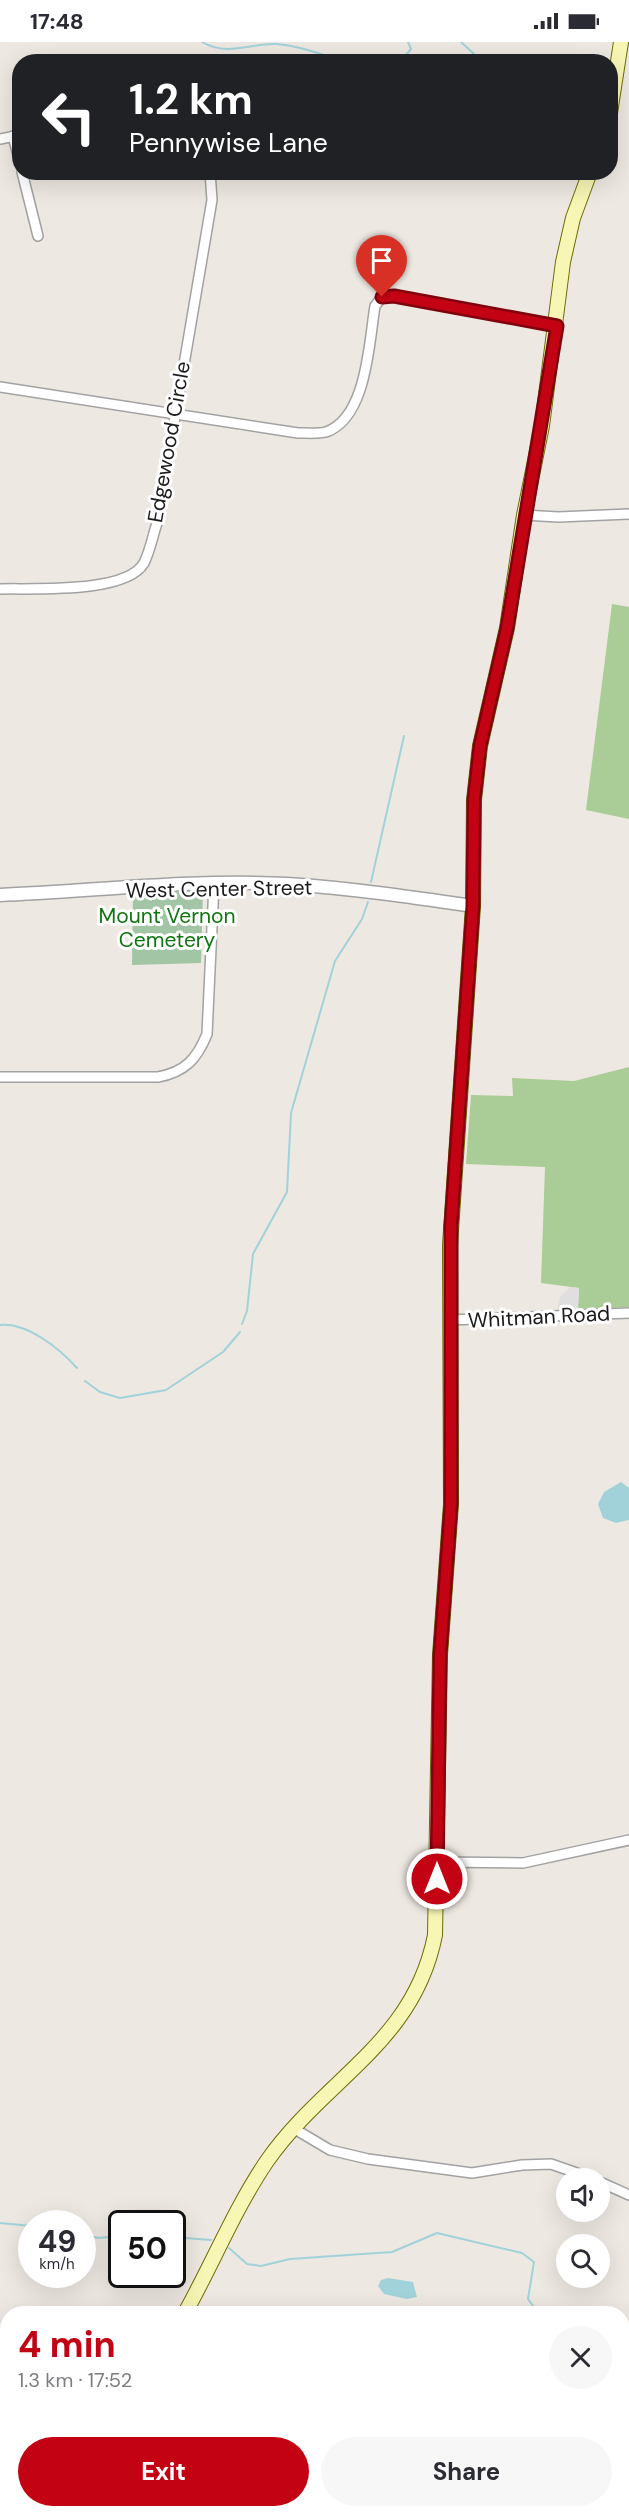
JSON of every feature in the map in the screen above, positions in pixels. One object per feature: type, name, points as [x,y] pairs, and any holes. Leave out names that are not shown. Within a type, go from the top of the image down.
[{"type":"main road","points":[[618,70],[621,42]]},
{"type":"main road","points":[[192,2306],[266,2163],[292,2128],[397,2024],[416,1995],[431,1955],[435,1935],[440,1655],[451,1504],[449,1320],[452,1207],[473,906],[474,800],[480,746],[507,628],[524,515],[542,426],[557,326],[563,262],[573,219],[587,180]]},
{"type":"street","points":[[24,180],[38,236]]},
{"type":"street","name":"Edgewood Circle","points":[[0,590],[107,584],[126,578],[143,564],[157,523],[212,200],[211,180]]},
{"type":"street","points":[[0,387],[298,433],[326,432],[342,420],[353,406],[362,388],[375,306],[382,297],[394,296],[557,326]]},
{"type":"street","points":[[524,515],[558,517],[629,514]]},
{"type":"street","points":[[0,1077],[158,1077],[175,1074],[187,1066],[199,1054],[207,1034],[214,884]]},
{"type":"street","name":"West Center Street","points":[[0,895],[214,884],[286,884],[371,892],[473,906]]},
{"type":"street","name":"Whitman Road","points":[[449,1320],[629,1313]]},
{"type":"street","points":[[437,1862],[523,1863],[629,1840]]},
{"type":"street","points":[[292,2128],[330,2150],[368,2159],[472,2174],[522,2165],[551,2164],[562,2168]]},
{"type":"street","points":[[610,2186],[629,2195]]},
{"type":"green space","points":[[612,604],[629,607],[629,819],[586,810]]},
{"type":"green space","name":"Mount Vernon Cemetery","points":[[203,890],[201,963],[132,965],[133,894]]},
{"type":"green space","points":[[629,1067],[629,1307],[578,1309],[579,1288],[541,1283],[545,1167],[466,1164],[471,1095],[513,1096],[512,1078],[574,1081]]},
{"type":"shaded area","points":[[570,1287],[579,1288],[578,1309],[557,1311],[560,1297]]},
{"type":"water","points":[[621,1482],[629,1488],[629,1520],[616,1523],[603,1518],[598,1504],[604,1492]]},
{"type":"water","points":[[388,2278],[413,2282],[417,2297],[407,2299],[384,2294],[378,2286],[381,2280]]},
{"type":"waterway","points":[[202,42],[230,49],[276,44],[319,54]]},
{"type":"waterway","points":[[407,54],[411,49],[408,42]]},
{"type":"waterway","points":[[461,42],[474,54]]},
{"type":"waterway","points":[[371,882],[404,736]]},
{"type":"waterway","points":[[242,1324],[247,1311],[253,1254],[287,1192],[291,1113],[335,961],[362,919],[368,902]]},
{"type":"waterway","points":[[0,1325],[10,1325],[32,1332],[52,1345],[77,1368]]},
{"type":"waterway","points":[[85,1381],[100,1392],[120,1398],[166,1390],[223,1352],[240,1332]]},
{"type":"waterway","points":[[0,2223],[18,2225]]},
{"type":"waterway","points":[[229,2248],[247,2264],[261,2266],[290,2259],[392,2252],[437,2233],[522,2253],[534,2262],[528,2299],[533,2306]]},
{"type":"waterway","points":[[96,2238],[108,2237]]},
{"type":"waterway","points":[[186,2238],[211,2240]]},
{"type":"route","points":[[382,297],[394,296],[557,326],[507,628],[480,746],[474,800],[473,906],[451,1226],[449,1320],[451,1504],[440,1655],[437,1879]]}]
